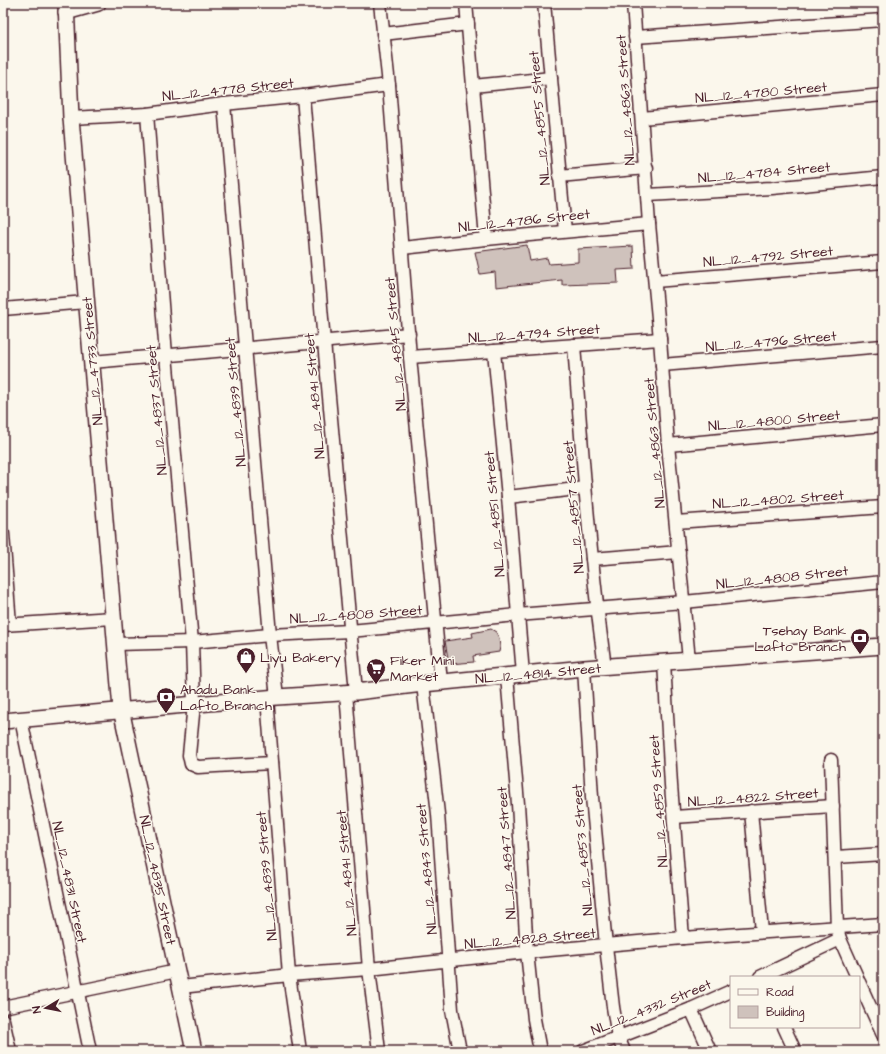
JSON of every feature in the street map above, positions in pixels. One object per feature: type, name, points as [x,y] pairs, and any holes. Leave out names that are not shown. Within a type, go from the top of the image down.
[{"type":"street","points":[[66,7],[98,3]]},
{"type":"street","name":"NL_12_4845 Street","points":[[380,3],[389,85],[410,357],[441,682]]},
{"type":"street","points":[[466,3],[486,239]]},
{"type":"street","name":"NL_12_4855 Street","points":[[544,3],[565,231]]},
{"type":"street","name":"NL_12_4863 Street","points":[[633,3],[649,224],[668,445],[690,660]]},
{"type":"street","name":"NL_12_4733 Street","points":[[66,7],[70,118],[121,710]]},
{"type":"street","points":[[635,37],[883,20]]},
{"type":"street","points":[[384,34],[468,24]]},
{"type":"street","points":[[473,86],[551,78]]},
{"type":"street","name":"NL_12_4778 Street","points":[[70,118],[147,114],[389,85]]},
{"type":"street","name":"NL_12_4780 Street","points":[[642,118],[883,95]]},
{"type":"street","name":"NL_12_4841 Street","points":[[303,96],[350,631],[351,693],[369,969],[379,1051]]},
{"type":"street","name":"NL_12_4839 Street","points":[[224,104],[270,634],[272,763],[289,975],[300,1051]]},
{"type":"street","name":"NL_12_4837 Street","points":[[147,114],[166,355],[192,642],[194,704],[189,755],[191,764],[198,768],[272,763]]},
{"type":"street","points":[[559,176],[646,168]]},
{"type":"street","name":"NL_12_4784 Street","points":[[648,195],[772,188],[883,177]]},
{"type":"street","name":"NL_12_4786 Street","points":[[402,248],[649,224]]},
{"type":"street","name":"NL_12_4792 Street","points":[[655,281],[883,262]]},
{"type":"street","points":[[3,309],[86,302]]},
{"type":"street","points":[[92,362],[409,334]]},
{"type":"street","name":"NL_12_4794 Street","points":[[410,357],[660,339]]},
{"type":"street","name":"NL_12_4857 Street","points":[[574,345],[592,559],[597,608],[606,667]]},
{"type":"street","name":"NL_12_4796 Street","points":[[662,365],[883,346]]},
{"type":"street","name":"NL_12_4851 Street","points":[[494,351],[523,674]]},
{"type":"street","name":"NL_12_4800 Street","points":[[668,445],[883,426]]},
{"type":"street","points":[[508,497],[585,488]]},
{"type":"street","name":"NL_12_4802 Street","points":[[676,522],[883,507]]},
{"type":"street","points":[[3,534],[7,624],[113,618]]},
{"type":"street","points":[[592,559],[679,552]]},
{"type":"street","name":"NL_12_4808 Street","points":[[116,644],[192,642],[270,634],[350,631],[517,614],[684,602],[883,582]]},
{"type":"street","name":"NL_12_4814 Street","points":[[3,720],[272,697],[351,693],[441,682],[584,668],[883,646]]},
{"type":"street","name":"NL_12_4859 Street","points":[[664,662],[683,938]]},
{"type":"street","name":"NL_12_4853 Street","points":[[584,668],[592,797],[606,946],[618,1037],[624,1051]]},
{"type":"street","name":"NL_12_4847 Street","points":[[507,676],[518,804],[527,952],[534,1019],[540,1051]]},
{"type":"street","name":"NL_12_4843 Street","points":[[423,684],[438,814],[452,1010],[460,1051]]},
{"type":"street","name":"NL_12_4835 Street","points":[[121,710],[194,1051]]},
{"type":"street","name":"NL_12_4831 Street","points":[[21,719],[90,1051]]},
{"type":"street","points":[[831,760],[839,934],[857,976]]},
{"type":"street","name":"NL_12_4822 Street","points":[[674,817],[834,806]]},
{"type":"street","points":[[751,811],[762,932]]},
{"type":"street","points":[[836,857],[883,854]]},
{"type":"street","name":"NL_12_4828 Street","points":[[181,987],[289,975],[369,969],[527,952],[683,938],[762,932],[839,934],[883,924]]},
{"type":"street","points":[[763,976],[839,934]]},
{"type":"street","points":[[3,1007],[177,971]]},
{"type":"street","points":[[860,984],[883,1035]]},
{"type":"street","name":"NL_12_4332 Street","points":[[583,1051],[691,1009],[730,991]]},
{"type":"street","points":[[691,1009],[710,1051]]},
{"type":"street","points":[[3,1020],[10,1051]]},
{"type":"street","points":[[784,1028],[795,1051]]},
{"type":"building","points":[[527,245],[530,261],[547,258],[549,264],[578,262],[578,249],[633,246],[634,269],[617,270],[618,283],[562,285],[562,280],[496,287],[495,272],[480,274],[475,252]]},
{"type":"building","points":[[491,629],[496,632],[499,638],[499,652],[473,656],[474,662],[449,664],[445,641],[473,637],[472,633]]},
{"type":"place","name":"Tsehay Bank Lafto Branch","points":[[860,655]]},
{"type":"place","name":"Liyu Bakery","points":[[246,674]]},
{"type":"place","name":"Fiker Mini Market","points":[[376,685]]},
{"type":"place","name":"Ahadu Bank Lafto Branch","points":[[166,714]]}]
